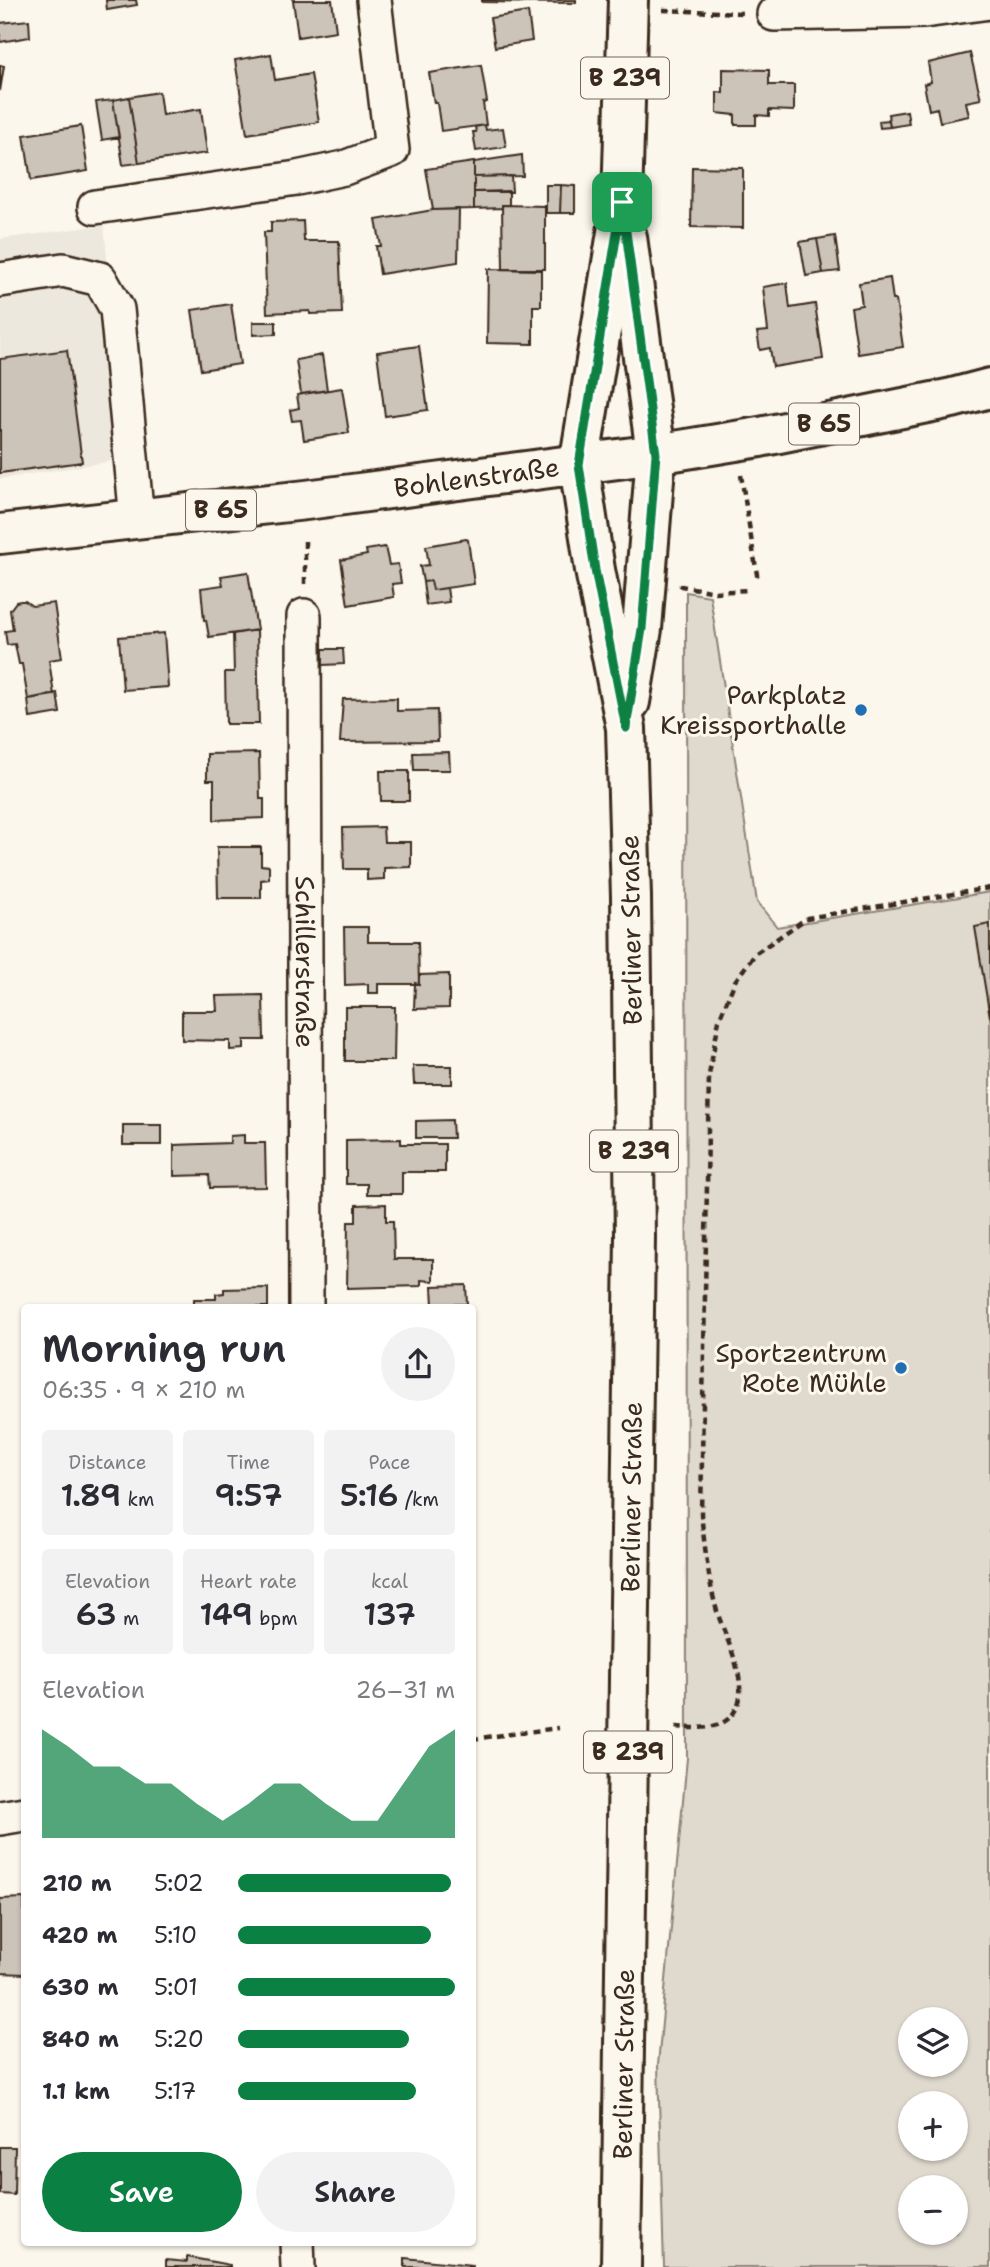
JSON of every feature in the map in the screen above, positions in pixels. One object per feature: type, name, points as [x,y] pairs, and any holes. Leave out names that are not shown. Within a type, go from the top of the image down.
[{"type":"main road","name":"Berliner Straße","points":[[621,2267],[635,1237],[631,897],[626,728],[595,570],[579,465],[622,202],[627,4]]},
{"type":"main road","name":"Berliner Straße","points":[[622,202],[656,454],[642,629],[626,728]]},
{"type":"main road","name":"Bohlenstraße","points":[[0,534],[306,500],[656,454],[735,441],[990,388]]},
{"type":"street","points":[[95,207],[297,178],[344,168],[392,150],[374,0]]},
{"type":"street","points":[[774,14],[924,11],[990,2]]},
{"type":"street","points":[[0,280],[63,271],[100,279],[117,309],[137,520]]},
{"type":"street","name":"Schillerstraße","points":[[304,616],[306,1304]]},
{"type":"street","points":[[0,1818],[21,1814]]},
{"type":"street","points":[[298,2246],[298,2267]]},
{"type":"path","points":[[627,4],[774,14]]},
{"type":"path","points":[[735,441],[758,581]]},
{"type":"path","points":[[304,616],[306,500]]},
{"type":"path","points":[[680,575],[681,586],[715,592],[748,590]]},
{"type":"path","points":[[676,1727],[705,1728],[723,1723],[733,1714],[740,1696],[738,1672],[717,1610],[706,1561],[701,1514],[709,1075],[719,1020],[735,981],[756,953],[807,918],[990,888]]},
{"type":"path","points":[[476,1738],[558,1728]]},
{"type":"shaded area","points":[[104,225],[125,459],[0,479],[0,239]]},
{"type":"shaded area","points":[[686,592],[710,596],[757,902],[777,927],[990,892],[990,2267],[664,2267],[658,2065],[687,1758]]},
{"type":"building","points":[[106,0],[136,0],[137,5],[107,10]]},
{"type":"building","points":[[293,0],[332,0],[336,31],[298,37]]},
{"type":"building","points":[[576,0],[576,3],[482,2]]},
{"type":"building","points":[[528,12],[532,41],[495,47],[490,18]]},
{"type":"building","points":[[29,20],[30,37],[0,42],[0,23]]},
{"type":"building","points":[[970,53],[981,99],[966,102],[969,116],[940,122],[937,108],[929,110],[924,84],[931,82],[928,63]]},
{"type":"building","points":[[271,54],[275,80],[311,74],[319,122],[247,134],[235,60]]},
{"type":"building","points":[[0,65],[4,66],[0,91]]},
{"type":"building","points":[[481,65],[487,102],[483,103],[486,125],[441,131],[429,73]]},
{"type":"building","points":[[723,69],[769,70],[769,85],[794,85],[794,111],[769,110],[769,116],[756,115],[756,125],[735,125],[735,115],[717,113],[717,92],[723,93]]},
{"type":"building","points":[[159,92],[162,115],[201,109],[207,153],[139,163],[129,97]]},
{"type":"building","points":[[129,97],[139,163],[123,165],[113,100]]},
{"type":"building","points":[[113,100],[119,137],[102,140],[96,102]]},
{"type":"building","points":[[907,111],[909,124],[890,127],[888,114]]},
{"type":"building","points":[[889,120],[890,127],[880,128],[879,121]]},
{"type":"building","points":[[485,125],[486,130],[503,128],[506,147],[476,151],[473,132],[476,132],[475,127]]},
{"type":"building","points":[[81,126],[88,171],[31,180],[24,135]]},
{"type":"building","points":[[522,155],[523,176],[474,177],[474,162]]},
{"type":"building","points":[[474,162],[474,209],[433,210],[426,169]]},
{"type":"building","points":[[692,167],[743,168],[743,228],[691,227]]},
{"type":"building","points":[[511,176],[512,192],[474,192],[474,177]]},
{"type":"building","points":[[546,185],[561,185],[560,213],[546,213]]},
{"type":"building","points":[[561,185],[575,186],[575,213],[560,213]]},
{"type":"building","points":[[509,191],[509,205],[502,205],[502,208],[474,209],[474,192]]},
{"type":"building","points":[[502,205],[545,206],[545,269],[503,269]]},
{"type":"building","points":[[459,209],[458,262],[380,274],[376,246],[381,246],[376,220],[433,210]]},
{"type":"building","points":[[303,221],[304,241],[339,241],[342,313],[267,313],[264,232],[271,232],[271,222]]},
{"type":"building","points":[[835,236],[840,271],[823,273],[817,239]]},
{"type":"building","points":[[817,239],[823,273],[806,276],[800,242]]},
{"type":"building","points":[[488,269],[541,270],[541,306],[533,306],[533,344],[487,343]]},
{"type":"building","points":[[890,278],[903,347],[858,354],[851,307],[862,305],[859,283]]},
{"type":"building","points":[[787,283],[790,308],[815,304],[823,359],[773,367],[770,348],[760,350],[757,332],[768,331],[763,287]]},
{"type":"building","points":[[231,304],[240,364],[201,370],[192,310]]},
{"type":"building","points":[[253,322],[276,322],[276,334],[253,335]]},
{"type":"building","points":[[419,346],[428,410],[385,416],[377,352]]},
{"type":"building","points":[[67,350],[82,462],[0,473],[0,359]]},
{"type":"building","points":[[322,355],[327,390],[301,394],[296,360]]},
{"type":"building","points":[[342,388],[349,433],[304,440],[301,420],[292,421],[290,410],[299,408],[297,395]]},
{"type":"building","points":[[466,539],[474,584],[433,590],[431,581],[423,582],[420,566],[429,565],[426,546]]},
{"type":"building","points":[[385,547],[389,565],[398,564],[401,583],[392,584],[394,597],[348,605],[341,560],[367,555],[366,550]]},
{"type":"building","points":[[248,572],[257,630],[209,637],[204,620],[201,588],[223,585],[221,576]]},
{"type":"building","points":[[431,581],[433,590],[447,588],[449,602],[426,605],[423,582]]},
{"type":"building","points":[[25,601],[32,606],[54,603],[62,658],[49,660],[54,695],[28,699],[22,664],[19,664],[15,644],[7,645],[5,631],[13,630],[10,610],[16,602]]},
{"type":"building","points":[[257,630],[259,724],[226,724],[225,672],[234,672],[233,634]]},
{"type":"building","points":[[164,633],[168,687],[123,690],[119,637]]},
{"type":"building","points":[[323,649],[343,649],[344,664],[323,665]]},
{"type":"building","points":[[57,693],[60,713],[30,718],[28,699]]},
{"type":"building","points":[[397,698],[397,711],[437,710],[438,741],[340,742],[343,699]]},
{"type":"building","points":[[449,752],[450,770],[414,770],[413,753]]},
{"type":"building","points":[[259,753],[260,799],[264,799],[264,818],[214,820],[214,780],[207,780],[207,754]]},
{"type":"building","points":[[380,771],[409,771],[409,801],[381,801]]},
{"type":"building","points":[[383,827],[384,842],[411,842],[411,867],[384,868],[384,879],[367,880],[367,869],[344,869],[343,828]]},
{"type":"building","points":[[217,847],[261,847],[261,865],[269,866],[269,879],[261,880],[261,898],[218,898]]},
{"type":"building","points":[[990,924],[990,1017],[975,927]]},
{"type":"building","points":[[344,927],[368,927],[368,942],[418,942],[419,984],[378,984],[378,993],[368,993],[368,984],[345,985]]},
{"type":"building","points":[[449,974],[449,1008],[414,1009],[415,983],[419,984],[419,975]]},
{"type":"building","points":[[263,995],[264,1040],[244,1040],[244,1049],[230,1050],[230,1041],[182,1040],[182,1011],[217,1011],[216,996]]},
{"type":"building","points":[[345,1007],[395,1007],[394,1061],[345,1061]]},
{"type":"building","points":[[413,1066],[452,1066],[452,1084],[414,1084]]},
{"type":"building","points":[[452,1120],[453,1138],[416,1138],[416,1121]]},
{"type":"building","points":[[123,1125],[162,1125],[162,1145],[123,1145]]},
{"type":"building","points":[[244,1135],[244,1143],[265,1143],[266,1187],[210,1188],[209,1175],[174,1176],[174,1145],[230,1143],[230,1136]]},
{"type":"building","points":[[401,1139],[401,1144],[445,1144],[445,1172],[402,1172],[402,1194],[367,1194],[367,1184],[346,1184],[346,1140]]},
{"type":"building","points":[[386,1204],[386,1221],[393,1221],[394,1259],[433,1259],[433,1281],[421,1280],[421,1286],[347,1288],[348,1222],[356,1222],[356,1205]]},
{"type":"building","points":[[466,1285],[467,1304],[433,1304],[432,1286]]},
{"type":"building","points":[[268,1288],[268,1304],[194,1304],[194,1299],[216,1299],[216,1294],[224,1293],[224,1289]]},
{"type":"building","points":[[21,1898],[21,1974],[0,1973],[0,1899]]},
{"type":"building","points":[[0,2147],[15,2147],[14,2195],[0,2194]]},
{"type":"building","points":[[187,2257],[230,2267],[166,2267],[166,2260],[187,2262]]},
{"type":"building","points":[[405,2258],[473,2265],[405,2267]]},
{"type":"place","name":"Parkplatz Kreissporthalle","points":[[861,710]]},
{"type":"place","name":"Sportzentrum Rote Mühle","points":[[901,1368]]},
{"type":"route","points":[[622,202],[656,454],[642,629],[626,728],[595,570],[579,465],[622,202]]}]
